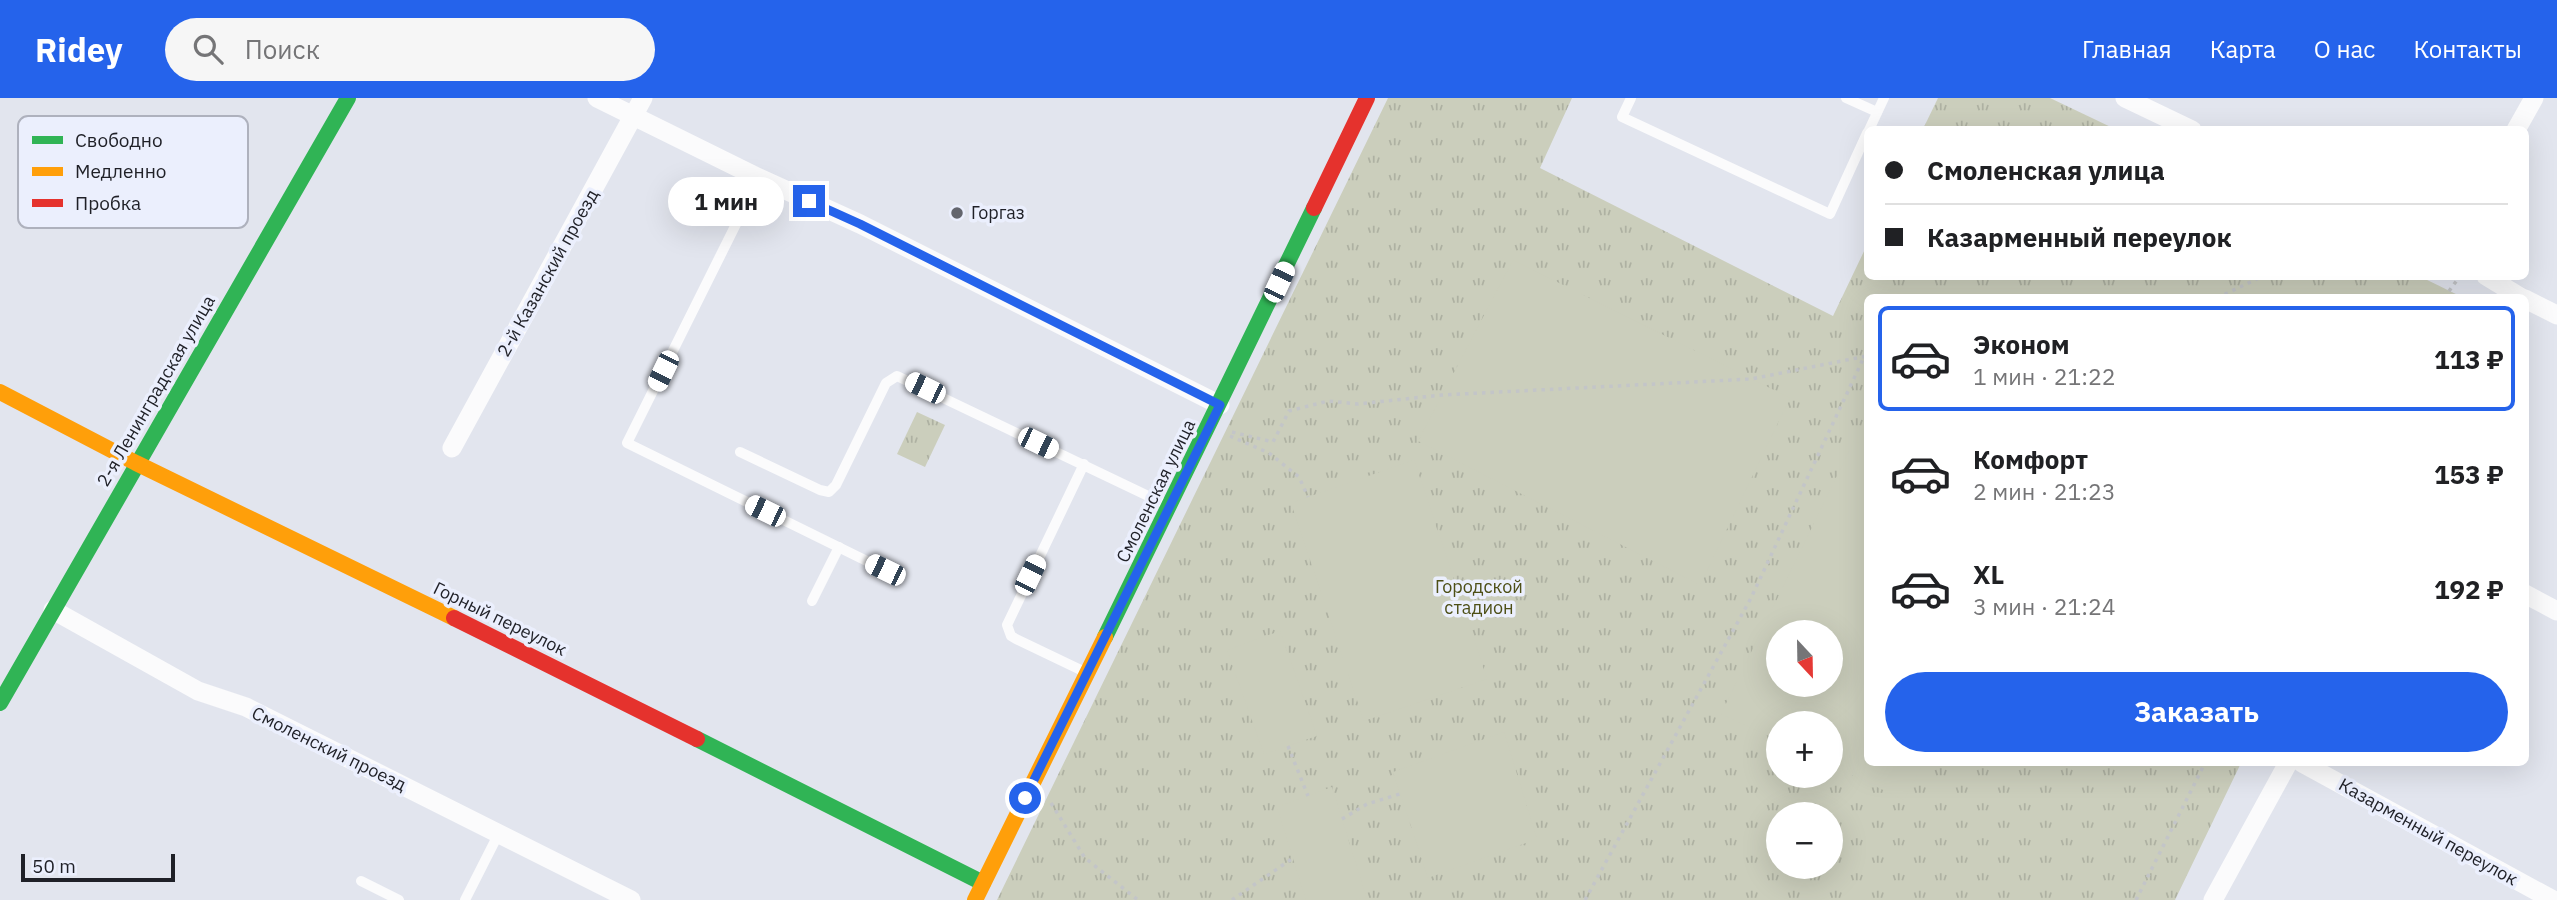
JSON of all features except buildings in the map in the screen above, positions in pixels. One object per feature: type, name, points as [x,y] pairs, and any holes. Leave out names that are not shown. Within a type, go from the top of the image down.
[{"type":"street","name":"2-я Ленинградская улица","points":[[0,703],[348,98]]},
{"type":"street","points":[[597,98],[759,178],[860,224],[1220,405]]},
{"type":"street","name":"2-й Казанский проезд","points":[[452,448],[643,98]]},
{"type":"street","name":"Смоленская улица","points":[[975,900],[1220,405],[1367,98]]},
{"type":"street","points":[[2125,98],[2184,126]]},
{"type":"street","points":[[2518,126],[2534,98]]},
{"type":"street","points":[[2492,280],[2515,294]]},
{"type":"street","points":[[2529,301],[2557,315]]},
{"type":"street","name":"Горный переулок","points":[[0,392],[136,463],[611,695],[983,883]]},
{"type":"street","points":[[2529,596],[2557,611]]},
{"type":"street","name":"Смоленский проезд","points":[[53,610],[198,691],[246,707],[499,834],[602,893],[631,900]]},
{"type":"street","points":[[2213,900],[2286,766]]},
{"type":"street","name":"Казарменный переулок","points":[[2307,766],[2553,900]]},
{"type":"lane","points":[[1631,98],[1622,117],[1830,214],[1864,140]]},
{"type":"lane","points":[[1846,98],[1877,112]]},
{"type":"lane","points":[[1870,126],[1884,98]]},
{"type":"lane","points":[[759,178],[628,443],[885,570]]},
{"type":"lane","points":[[740,452],[829,492],[836,485],[886,383],[897,376],[1170,506]]},
{"type":"lane","points":[[1084,464],[1007,625],[1011,636],[1087,673]]},
{"type":"lane","points":[[812,601],[839,547]]},
{"type":"lane","points":[[465,900],[499,834]]},
{"type":"lane","points":[[361,881],[399,900]]},
{"type":"path","points":[[2225,294],[2255,280]]},
{"type":"path","points":[[1209,426],[1273,442],[1289,411],[1328,401],[1358,404],[1441,396],[1751,379],[1864,356]]},
{"type":"path","points":[[1585,900],[1751,598],[1864,360]]},
{"type":"path","points":[[1209,426],[1269,453],[1299,477],[1308,497]]},
{"type":"path","points":[[1288,747],[1308,796]]},
{"type":"path","points":[[2136,900],[2203,766]]},
{"type":"path","points":[[1036,777],[1086,859],[1138,900]]},
{"type":"path","points":[[1342,819],[1367,804],[1400,794]]},
{"type":"path","points":[[1232,900],[1293,858]]},
{"type":"green space","name":"Городской стадион","points":[[1388,98],[1572,98],[1540,168],[1833,316],[1864,251],[1864,280],[2427,280],[2456,294],[1864,294],[1864,766],[2240,766],[2175,900],[997,900]]},
{"type":"green space","points":[[1938,98],[2050,98],[2109,126],[1924,126]]},
{"type":"green space","points":[[1513,260],[1790,398],[1700,585],[1418,441]]},
{"type":"green space","points":[[917,412],[945,425],[925,467],[897,454]]},
{"type":"green space","points":[[1854,441],[1864,446],[1864,766],[1921,766],[1904,800],[1843,771],[1843,711],[1766,711],[1766,735],[1721,714],[1766,622],[1766,697],[1843,697],[1843,620],[1767,620]]},
{"type":"green space","points":[[1414,460],[1487,679],[1364,721],[1291,503]]},
{"type":"green space","points":[[1280,631],[1317,736],[1264,754],[1227,650]]},
{"type":"green space","points":[[1504,732],[1537,839],[1428,878],[1393,772]]},
{"type":"green space","points":[[1332,787],[1366,896],[1354,900],[1306,900],[1277,807]]},
{"type":"traffic: fast","points":[[0,703],[348,98]]},
{"type":"traffic: fast","points":[[1105,637],[1314,208]]},
{"type":"traffic: fast","points":[[697,739],[983,883]]},
{"type":"traffic: slow","points":[[0,392],[136,463],[454,618]]},
{"type":"traffic: slow","points":[[975,900],[1105,637]]},
{"type":"traffic: jam","points":[[1314,208],[1367,98]]},
{"type":"traffic: jam","points":[[454,618],[697,739]]},
{"type":"place","name":"Горгаз","points":[[957,213]]},
{"type":"route","points":[[809,201],[1220,405],[1025,798]]}]
